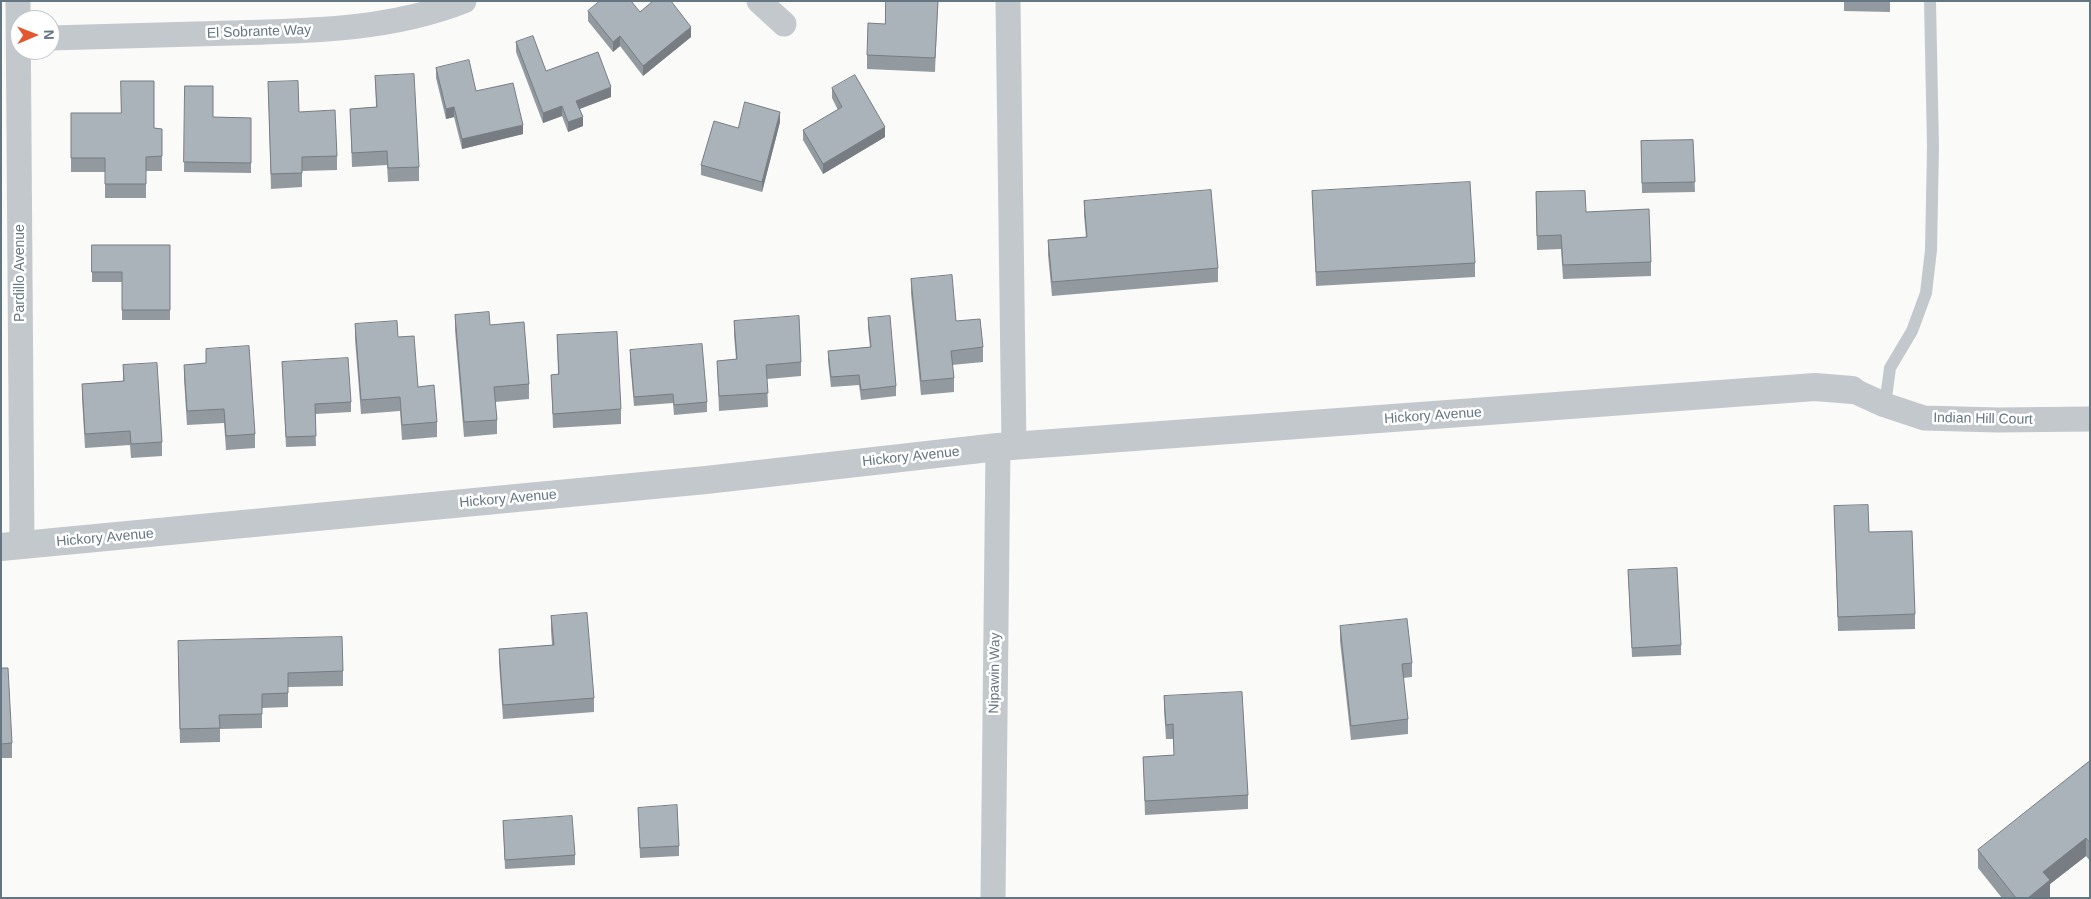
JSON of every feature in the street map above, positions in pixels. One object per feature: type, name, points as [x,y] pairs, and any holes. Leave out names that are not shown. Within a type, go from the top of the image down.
[{"type":"street","name":"El Sobrante Way","points":[[60,38],[308,30],[360,26],[416,17],[464,1]]},
{"type":"street","points":[[760,1],[784,24]]},
{"type":"street","points":[[1006,447],[1008,1]]},
{"type":"street","name":"Pardillo Avenue","points":[[11,547],[19,60]]},
{"type":"street","name":"Hickory Avenue","points":[[11,547],[706,480],[1006,447],[1805,388],[1852,390]]},
{"type":"street","name":"Indian Hill Court","points":[[1852,390],[1885,405],[1924,418],[1998,420],[2090,419]]},
{"type":"street","name":"Nipawin Way","points":[[993,898],[1006,447]]},
{"type":"lane","points":[[1885,405],[1890,368],[1912,331],[1926,293],[1931,250],[1930,1]]},
{"type":"building","points":[[600,1],[631,1],[640,12],[653,1],[671,1],[691,27],[643,66],[620,36],[613,42],[588,11]]},
{"type":"building","points":[[886,1],[938,1],[935,58],[867,55],[868,23],[885,24]]},
{"type":"building","points":[[533,36],[546,71],[598,52],[611,87],[576,101],[583,117],[568,122],[562,106],[543,113],[516,42]]},
{"type":"building","points":[[469,60],[476,91],[513,83],[523,125],[462,139],[454,107],[446,109],[436,68]]},
{"type":"building","points":[[414,74],[419,167],[388,168],[387,151],[352,153],[350,109],[377,107],[375,76]]},
{"type":"building","points":[[855,75],[885,127],[823,164],[803,130],[842,107],[832,88]]},
{"type":"building","points":[[121,81],[154,81],[154,128],[162,129],[162,156],[146,157],[146,184],[105,184],[105,158],[71,158],[71,113],[121,113]]},
{"type":"building","points":[[298,81],[299,112],[335,110],[337,156],[302,157],[302,173],[271,174],[268,82]]},
{"type":"building","points":[[185,86],[213,86],[213,117],[251,118],[251,163],[184,162]]},
{"type":"building","points":[[745,102],[780,112],[762,182],[701,165],[714,121],[738,128]]},
{"type":"building","points":[[1693,140],[1695,182],[1642,183],[1641,141]]},
{"type":"building","points":[[1470,182],[1475,263],[1316,272],[1312,191]]},
{"type":"building","points":[[1211,190],[1218,268],[1052,282],[1048,240],[1087,237],[1084,201]]},
{"type":"building","points":[[1585,191],[1586,212],[1649,209],[1651,262],[1563,265],[1561,235],[1537,236],[1536,192]]},
{"type":"building","points":[[92,245],[170,245],[170,310],[122,310],[122,272],[92,272]]},
{"type":"building","points":[[952,275],[956,321],[980,319],[983,347],[951,351],[954,378],[921,381],[911,279]]},
{"type":"building","points":[[489,312],[490,325],[524,322],[529,384],[494,387],[497,420],[464,422],[455,315]]},
{"type":"building","points":[[799,316],[801,362],[766,365],[768,393],[719,396],[717,361],[737,359],[734,321]]},
{"type":"building","points":[[890,316],[896,386],[861,390],[859,375],[831,377],[828,351],[871,347],[868,318]]},
{"type":"building","points":[[397,321],[398,337],[414,336],[418,387],[434,385],[437,422],[402,425],[400,397],[361,400],[355,324]]},
{"type":"building","points":[[617,332],[621,409],[553,414],[551,375],[559,374],[557,335]]},
{"type":"building","points":[[702,344],[707,402],[674,405],[673,394],[634,397],[630,350]]},
{"type":"building","points":[[249,346],[255,434],[226,436],[224,409],[187,411],[184,365],[206,363],[206,349]]},
{"type":"building","points":[[348,358],[351,402],[315,404],[316,436],[286,437],[282,362]]},
{"type":"building","points":[[157,363],[162,442],[131,444],[130,431],[85,434],[82,384],[124,381],[123,365]]},
{"type":"building","points":[[1868,505],[1869,532],[1912,531],[1915,614],[1838,617],[1834,506]]},
{"type":"building","points":[[1677,568],[1681,645],[1632,648],[1628,570]]},
{"type":"building","points":[[587,613],[594,698],[503,705],[499,649],[554,645],[551,616]]},
{"type":"building","points":[[1407,619],[1412,663],[1402,664],[1408,719],[1351,726],[1340,626]]},
{"type":"building","points":[[342,637],[343,671],[288,673],[288,693],[262,694],[262,714],[219,715],[220,728],[180,729],[178,641]]},
{"type":"building","points":[[1,668],[8,668],[12,743],[1,744]]},
{"type":"building","points":[[1242,692],[1248,795],[1145,801],[1143,757],[1174,755],[1173,724],[1166,725],[1164,696]]},
{"type":"building","points":[[2090,761],[2090,843],[2086,838],[2043,872],[2050,880],[2028,898],[2016,898],[1978,850]]},
{"type":"building","points":[[677,805],[679,846],[640,848],[638,808]]},
{"type":"building","points":[[572,816],[575,855],[505,860],[503,821]]}]
